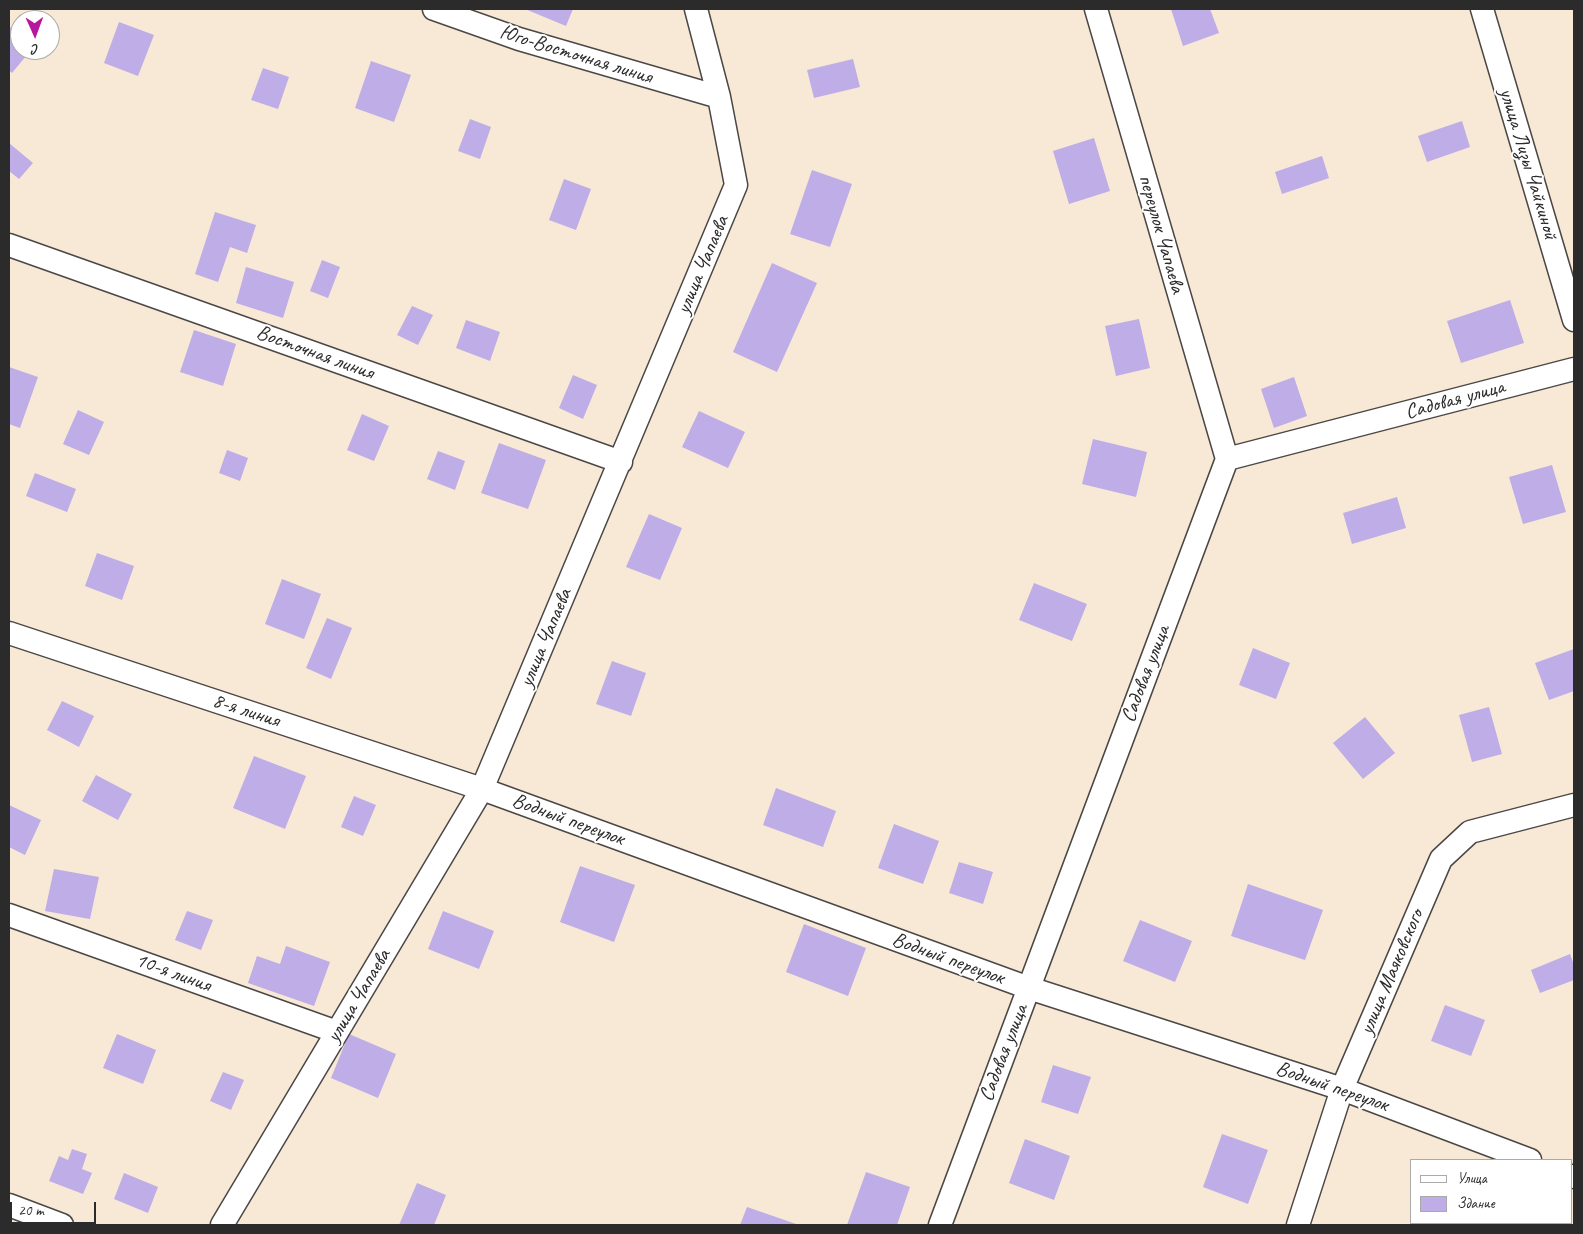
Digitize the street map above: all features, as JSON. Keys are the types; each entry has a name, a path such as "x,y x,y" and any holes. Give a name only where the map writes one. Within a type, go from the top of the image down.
{"street":[{"name":"Юго-Восточная линия","path":"434,9 519,39 719,97"},
{"name":"улица Чапаева","path":"222,1225 482,789 736,185 719,97 696,9"},
{"name":"переулок Чапаева","path":"1096,9 1227,459"},
{"name":"улица Лизы Чайкиной","path":"1482,9 1574,320"},
{"name":"Восточная линия","path":"9,245 621,462"},
{"name":"Садовая улица","path":"940,1225 1227,459 1574,369"},
{"name":"8-я линия","path":"9,633 482,789"},
{"name":"Водный переулок","path":"482,789 1029,988 1342,1089 1527,1159"},
{"name":"улица Маяковского","path":"1298,1225 1342,1089 1441,859 1470,832 1574,805"},
{"name":"10-я линия","path":"9,915 337,1032"},
{"path":"9,1205 62,1225"}],"building":[{"path":"525,9 573,9 566,26"},
{"path":"1171,9 1210,9 1219,33 1183,46"},
{"path":"119,22 154,35 138,76 104,63"},
{"path":"9,26 10,60 23,60 12,73 9,70"},
{"path":"853,59 860,87 814,98 807,70"},
{"path":"371,61 411,75 394,122 355,108"},
{"path":"263,68 289,77 278,109 251,100"},
{"path":"470,119 491,127 480,159 458,151"},
{"path":"1462,121 1470,147 1427,162 1418,136"},
{"path":"1094,138 1110,191 1069,204 1053,151"},
{"path":"9,143 33,163 19,179 9,171"},
{"path":"1322,156 1329,178 1282,194 1275,172"},
{"path":"812,170 852,184 830,247 790,234"},
{"path":"564,179 591,189 576,230 549,220"},
{"path":"215,212 256,225 247,253 230,247 218,282 195,274"},
{"path":"322,260 340,267 328,298 310,291"},
{"path":"772,263 817,283 777,372 733,352"},
{"path":"246,267 294,282 283,318 236,303"},
{"path":"1510,300 1524,343 1461,363 1447,321"},
{"path":"412,306 433,315 418,345 397,335"},
{"path":"1139,319 1150,368 1116,376 1105,326"},
{"path":"466,320 500,332 490,361 456,348"},
{"path":"194,330 236,344 223,386 180,372"},
{"path":"9,367 38,377 20,428 9,424"},
{"path":"573,375 597,385 583,419 559,408"},
{"path":"1294,377 1307,416 1274,428 1261,389"},
{"path":"78,410 104,422 89,455 63,444"},
{"path":"699,411 745,432 728,468 682,447"},
{"path":"362,414 389,426 374,461 347,450"},
{"path":"1093,439 1147,452 1136,497 1082,484"},
{"path":"499,443 546,460 528,509 481,493"},
{"path":"227,450 248,458 240,481 219,473"},
{"path":"438,451 465,461 455,490 427,479"},
{"path":"1552,465 1566,512 1523,524 1509,477"},
{"path":"35,473 76,489 67,512 26,496"},
{"path":"1397,497 1406,528 1352,544 1343,513"},
{"path":"649,514 682,528 660,580 626,567"},
{"path":"97,553 134,566 122,600 85,586"},
{"path":"282,579 321,594 304,639 265,624"},
{"path":"1034,583 1087,604 1072,641 1019,620"},
{"path":"327,618 352,628 331,679 306,668"},
{"path":"1253,648 1290,663 1276,699 1239,685"},
{"path":"1574,649 1574,691 1549,700 1535,663"},
{"path":"612,661 646,673 631,716 596,704"},
{"path":"62,701 94,716 79,747 47,730"},
{"path":"1489,707 1502,754 1472,762 1459,715"},
{"path":"1365,717 1395,753 1363,779 1333,743"},
{"path":"254,756 306,776 285,829 233,808"},
{"path":"96,775 132,794 118,820 82,801"},
{"path":"776,788 836,811 823,847 763,825"},
{"path":"354,796 376,805 363,836 341,827"},
{"path":"9,805 41,820 25,855 9,847"},
{"path":"894,824 939,841 923,884 878,868"},
{"path":"959,862 993,872 983,904 949,893"},
{"path":"580,866 635,885 614,942 560,922"},
{"path":"54,869 99,877 90,919 45,911"},
{"path":"1248,884 1323,910 1305,960 1231,936"},
{"path":"187,911 213,920 201,950 175,940"},
{"path":"443,911 494,931 479,969 428,949"},
{"path":"1140,920 1192,941 1175,982 1123,961"},
{"path":"804,924 866,948 848,996 786,972"},
{"path":"286,946 330,962 314,1006 248,983 257,956 280,964"},
{"path":"1570,954 1574,965 1574,980 1540,993 1531,970"},
{"path":"1445,1005 1485,1020 1471,1056 1431,1041"},
{"path":"117,1034 156,1050 143,1084 103,1068"},
{"path":"349,1034 396,1054 378,1098 331,1078"},
{"path":"1053,1065 1091,1077 1078,1114 1041,1102"},
{"path":"223,1072 244,1080 231,1110 210,1101"},
{"path":"1222,1134 1268,1150 1248,1204 1203,1187"},
{"path":"1025,1139 1070,1156 1054,1200 1009,1183"},
{"path":"72,1149 87,1154 82,1169 92,1173 83,1194 49,1181 59,1156 68,1160"},
{"path":"866,1172 910,1187 897,1225 847,1225"},
{"path":"124,1173 158,1187 148,1213 114,1199"},
{"path":"417,1183 446,1195 434,1225 399,1225"},
{"path":"747,1207 799,1225 740,1225"}]}
